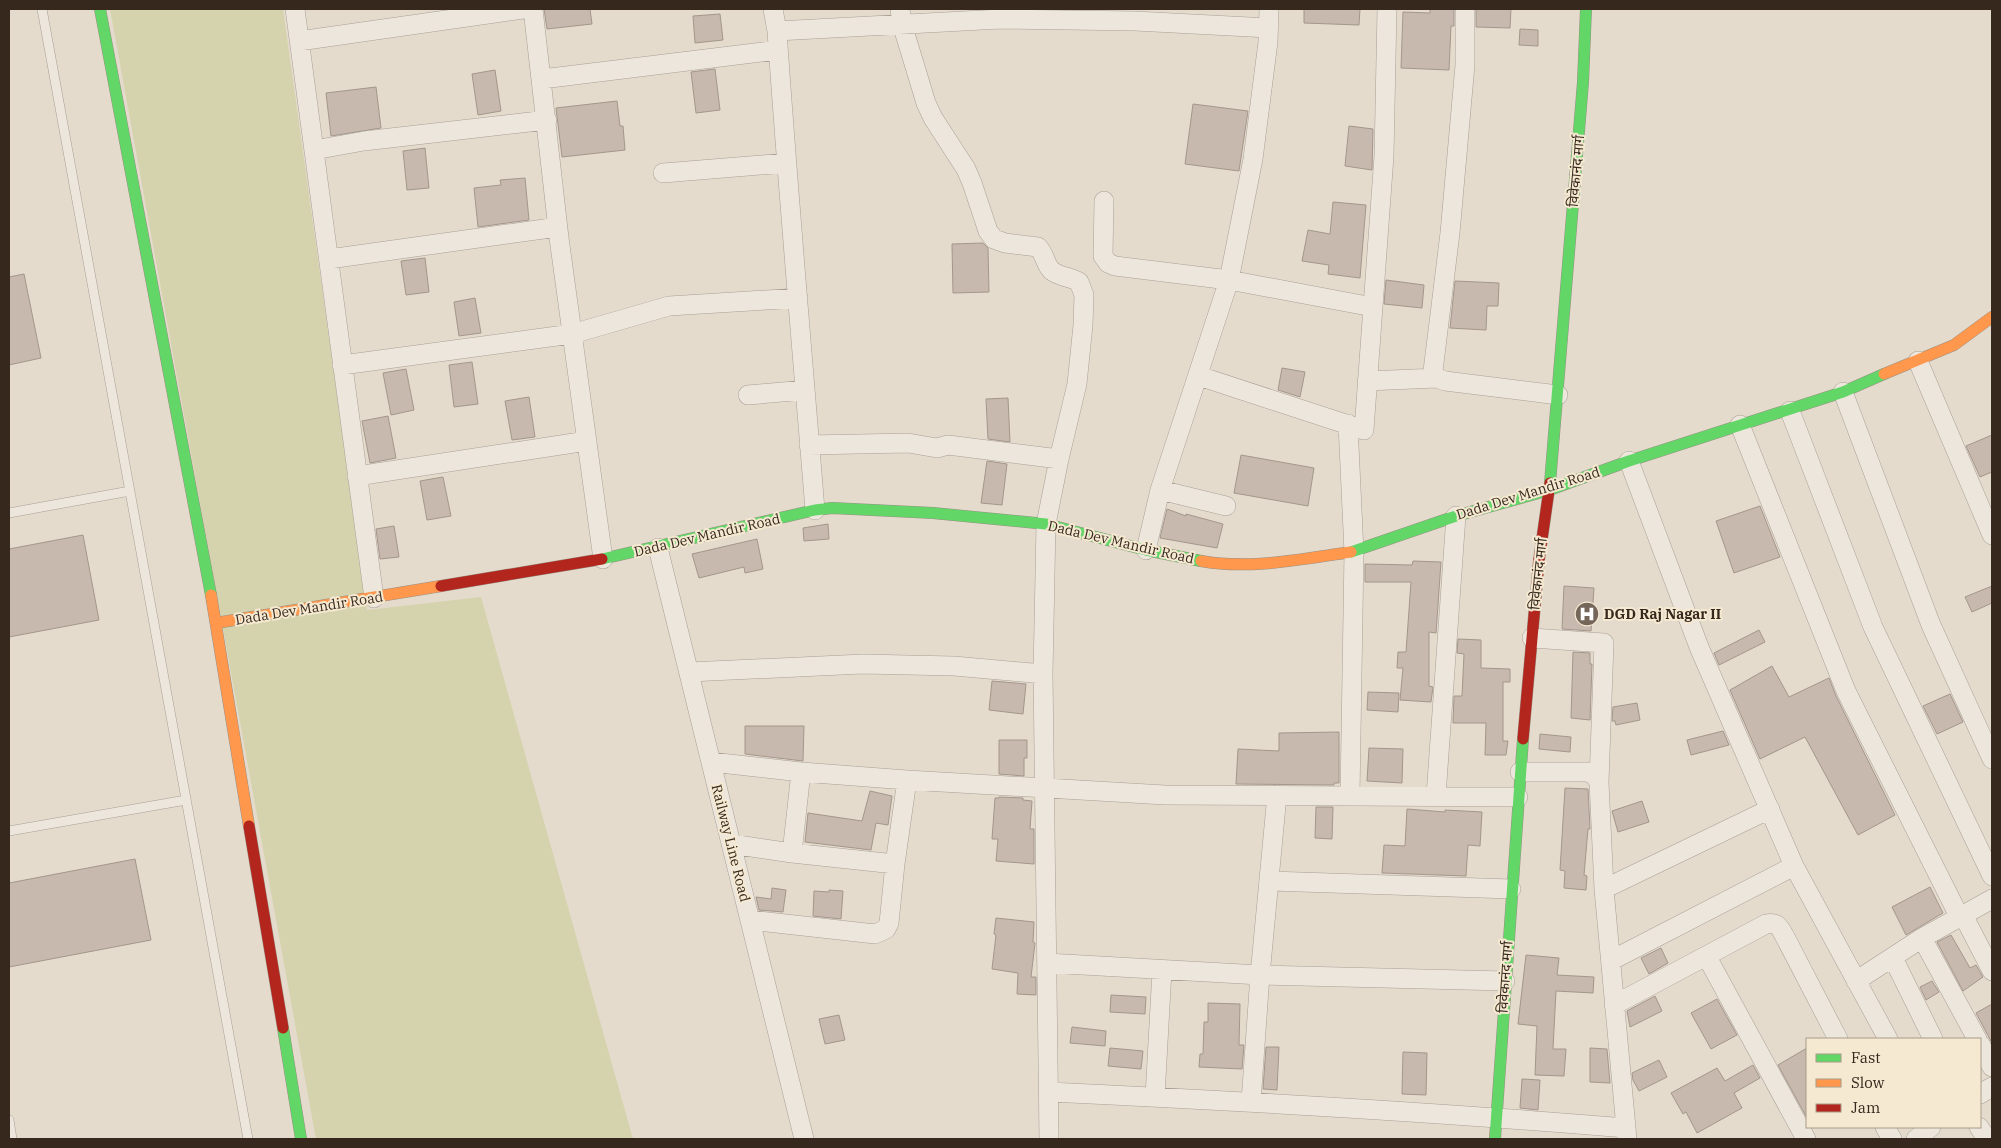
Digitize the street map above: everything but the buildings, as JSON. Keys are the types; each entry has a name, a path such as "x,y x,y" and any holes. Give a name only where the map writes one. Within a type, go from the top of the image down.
{"street":[{"path":"100,9 216,622 301,1139"},
{"path":"295,9 374,598"},
{"path":"299,41 523,9"},
{"path":"533,9 558,227 603,559"},
{"path":"773,9 778,40 786,163 815,510"},
{"path":"1146,550 1160,490 1230,280 1253,159 1269,28 1269,9"},
{"path":"1199,376 1364,430 1384,156 1387,9"},
{"path":"1437,378 1433,371 1433,358 1450,232 1465,65 1464,9"},
{"name":"विवेकानंद मार्ग","path":"1495,1139 1520,772 1539,560 1549,490 1558,395 1583,82 1586,9"},
{"path":"542,79 778,40 901,17 1001,14 1098,15 1269,28"},
{"path":"901,17 926,103 933,118 966,169 988,231 994,239 1005,243 1038,247 1042,251 1048,267 1053,272 1073,278 1082,288 1084,295 1077,384 1046,524 1043,674 1049,1139"},
{"path":"314,150 418,134 547,120"},
{"path":"663,173 786,163"},
{"path":"1104,201 1103,256 1108,263 1115,266 1230,280 1373,307"},
{"path":"328,259 558,227"},
{"path":"342,365 572,334 669,306 798,298"},
{"name":"Dada Dev Mandir Road","path":"216,622 374,598 603,559 658,548 815,510 832,508 933,513 1046,524 1146,550 1212,563 1264,564 1354,552 1456,516 1549,490 1629,461 1843,392 1954,345 1992,317"},
{"path":"1918,361 1992,535"},
{"path":"1367,381 1437,378 1445,381 1558,395"},
{"path":"748,395 805,390"},
{"path":"1843,392 1931,625 1992,759"},
{"path":"1790,410 1872,627 1992,876"},
{"path":"1348,424 1354,552 1350,796"},
{"path":"1740,426 1846,691 1961,915 1992,971"},
{"path":"357,476 587,441"},
{"path":"809,445 908,443 937,448 948,445 1059,460"},
{"path":"1629,461 1699,647 1794,866 1887,1038"},
{"path":"1160,490 1226,506"},
{"path":"1436,796 1456,516"},
{"name":"Railway Line Road","path":"658,548 804,1139"},
{"path":"1049,1092 1251,1102 1496,1118 1627,1134 1604,889 1599,782 1604,643 1532,638"},
{"path":"689,672 863,664 954,666 1043,674"},
{"path":"711,762 801,772 907,780 1165,795 1518,798"},
{"path":"792,853 801,772"},
{"path":"1520,772 1588,772 1594,775 1599,782"},
{"path":"750,920 875,934 882,932 889,924 894,864 907,780"},
{"path":"1251,1102 1260,975 1277,795"},
{"path":"1604,889 1770,810"},
{"path":"731,844 792,853 894,864"},
{"path":"1612,960 1794,866"},
{"path":"1270,881 1511,889"},
{"path":"1856,981 1922,938 1992,899"},
{"path":"1614,1005 1766,924 1773,923 1778,925 1837,1038"},
{"path":"1922,938 1976,1038"},
{"path":"1707,957 1806,1139"},
{"path":"1893,958 1933,1038"},
{"path":"1047,963 1260,975 1505,981"},
{"path":"1155,1097 1162,970"},
{"path":"1981,1046 1992,1067"},
{"path":"1981,1093 1992,1087"},
{"path":"1886,1128 1892,1139"},
{"path":"1916,1139 1930,1128"},
{"path":"1936,1128 1942,1139"},
{"path":"1980,1128 1987,1139"}],"lane":[{"path":"42,9 248,1139"},
{"path":"9,513 130,490"},
{"path":"9,831 186,800"},
{"path":"9,1120 12,1139"}],"shaded area":[{"path":"110,9 283,9 367,610 481,597 633,1139 316,1139"}],"traffic: fast":[{"path":"100,9 211,595"},
{"path":"1550,483 1583,82 1586,9"},
{"path":"1351,552 1456,516 1549,490 1629,461 1843,392 1884,374"},
{"path":"602,559 815,510 832,508 933,513 1046,524 1146,550 1201,561"},
{"path":"1495,1139 1523,739"},
{"path":"283,1028 301,1139"}],"traffic: slow":[{"path":"1884,374 1954,345 1992,317"},
{"path":"1201,561 1257,564 1351,552"},
{"path":"216,623 441,586"},
{"path":"211,595 249,826"}],"traffic: jam":[{"path":"1523,739 1539,560 1550,483"},
{"path":"441,586 602,559"},
{"path":"249,826 283,1028"}],"place":[{"name":"DGD Raj Nagar II","path":"1587,614"}]}
